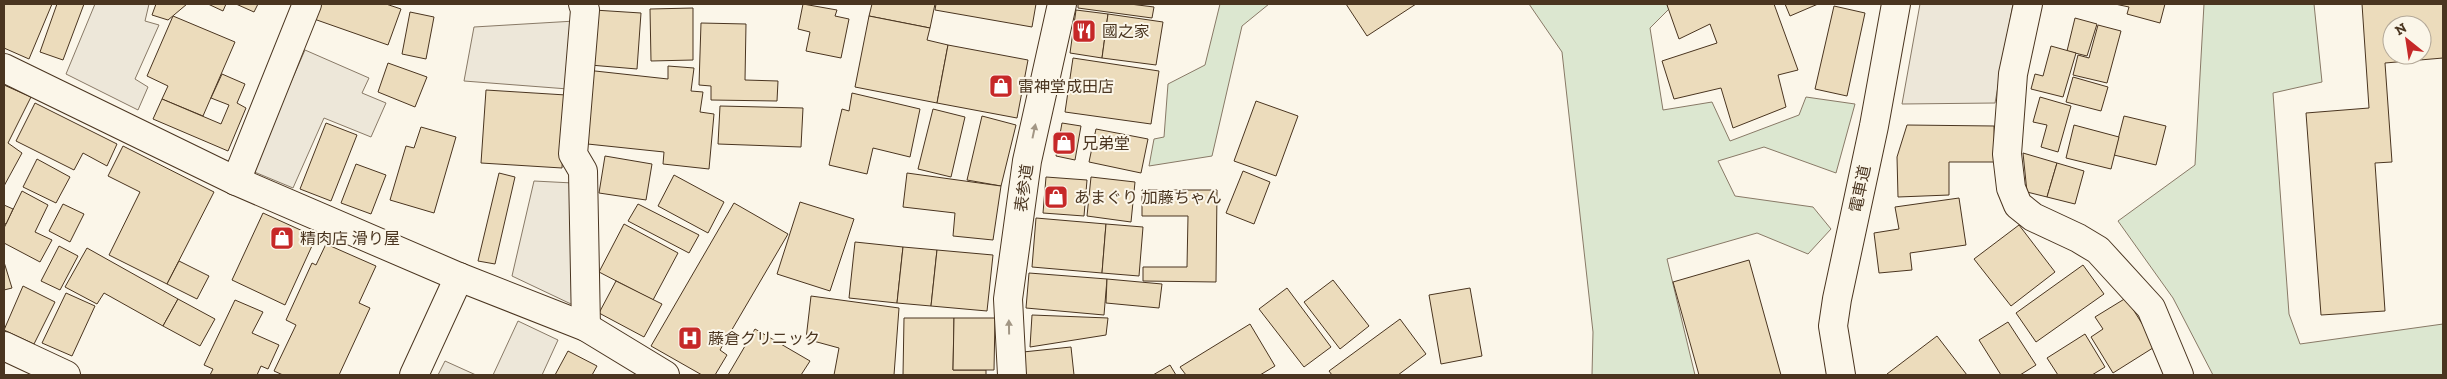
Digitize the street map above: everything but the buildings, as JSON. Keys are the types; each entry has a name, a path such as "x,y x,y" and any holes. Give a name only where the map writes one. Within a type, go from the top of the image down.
{"street":[{"path":"236,181 307,4"},
{"path":"583,4 573,154 583,171 586,328"},
{"name":"表参道","path":"1012,375 1008,299 1027,161 1062,4"},
{"name":"電車道","path":"1841,375 1833,326 1837,299 1874,126 1896,4"},
{"path":"2028,4 2013,74 2007,154 2011,188 2018,205 2033,217 2078,238 2098,250 2151,308 2179,375"},
{"path":"4,68 236,181 459,277 586,328 665,375"},
{"path":"414,375 459,277"},
{"path":"4,346 66,375"}],"green space":[{"path":"1220,4 1269,4 1242,26 1212,156 1149,166 1154,139 1164,137 1168,84 1205,65"},
{"path":"1529,4 1674,4 1650,28 1663,110 1712,102 1730,141 1799,115 1806,97 1855,104 1836,173 1764,147 1718,161 1735,196 1813,207 1831,229 1808,254 1757,233 1667,259 1695,375 1592,375 1593,332 1562,52"},
{"path":"2204,4 2314,4 2322,82 2273,93 2289,314 2300,344 2443,324 2443,375 2213,375 2173,298 2118,221 2195,165"}],"shaded area":[{"path":"95,4 149,4 145,21 159,25 135,79 148,87 138,110 66,74"},
{"path":"1920,4 2013,4 1995,103 1902,104"},
{"path":"575,21 568,89 464,81 474,27"},
{"path":"305,50 369,78 362,93 386,103 371,137 324,118 293,188 252,171"},
{"path":"534,181 573,183 578,297 571,304 512,276"},
{"path":"518,321 558,340 542,375 493,375"},
{"path":"445,361 476,375 438,375"}],"place":[{"name":"國之家","path":"1084,31"},
{"name":"雷神堂成田店","path":"1001,86"},
{"name":"兄弟堂","path":"1064,143"},
{"name":"あまぐり 加藤ちゃん","path":"1056,197"},
{"name":"精肉店 滑り屋","path":"282,238"},
{"name":"藤倉クリニック","path":"690,338"}]}
